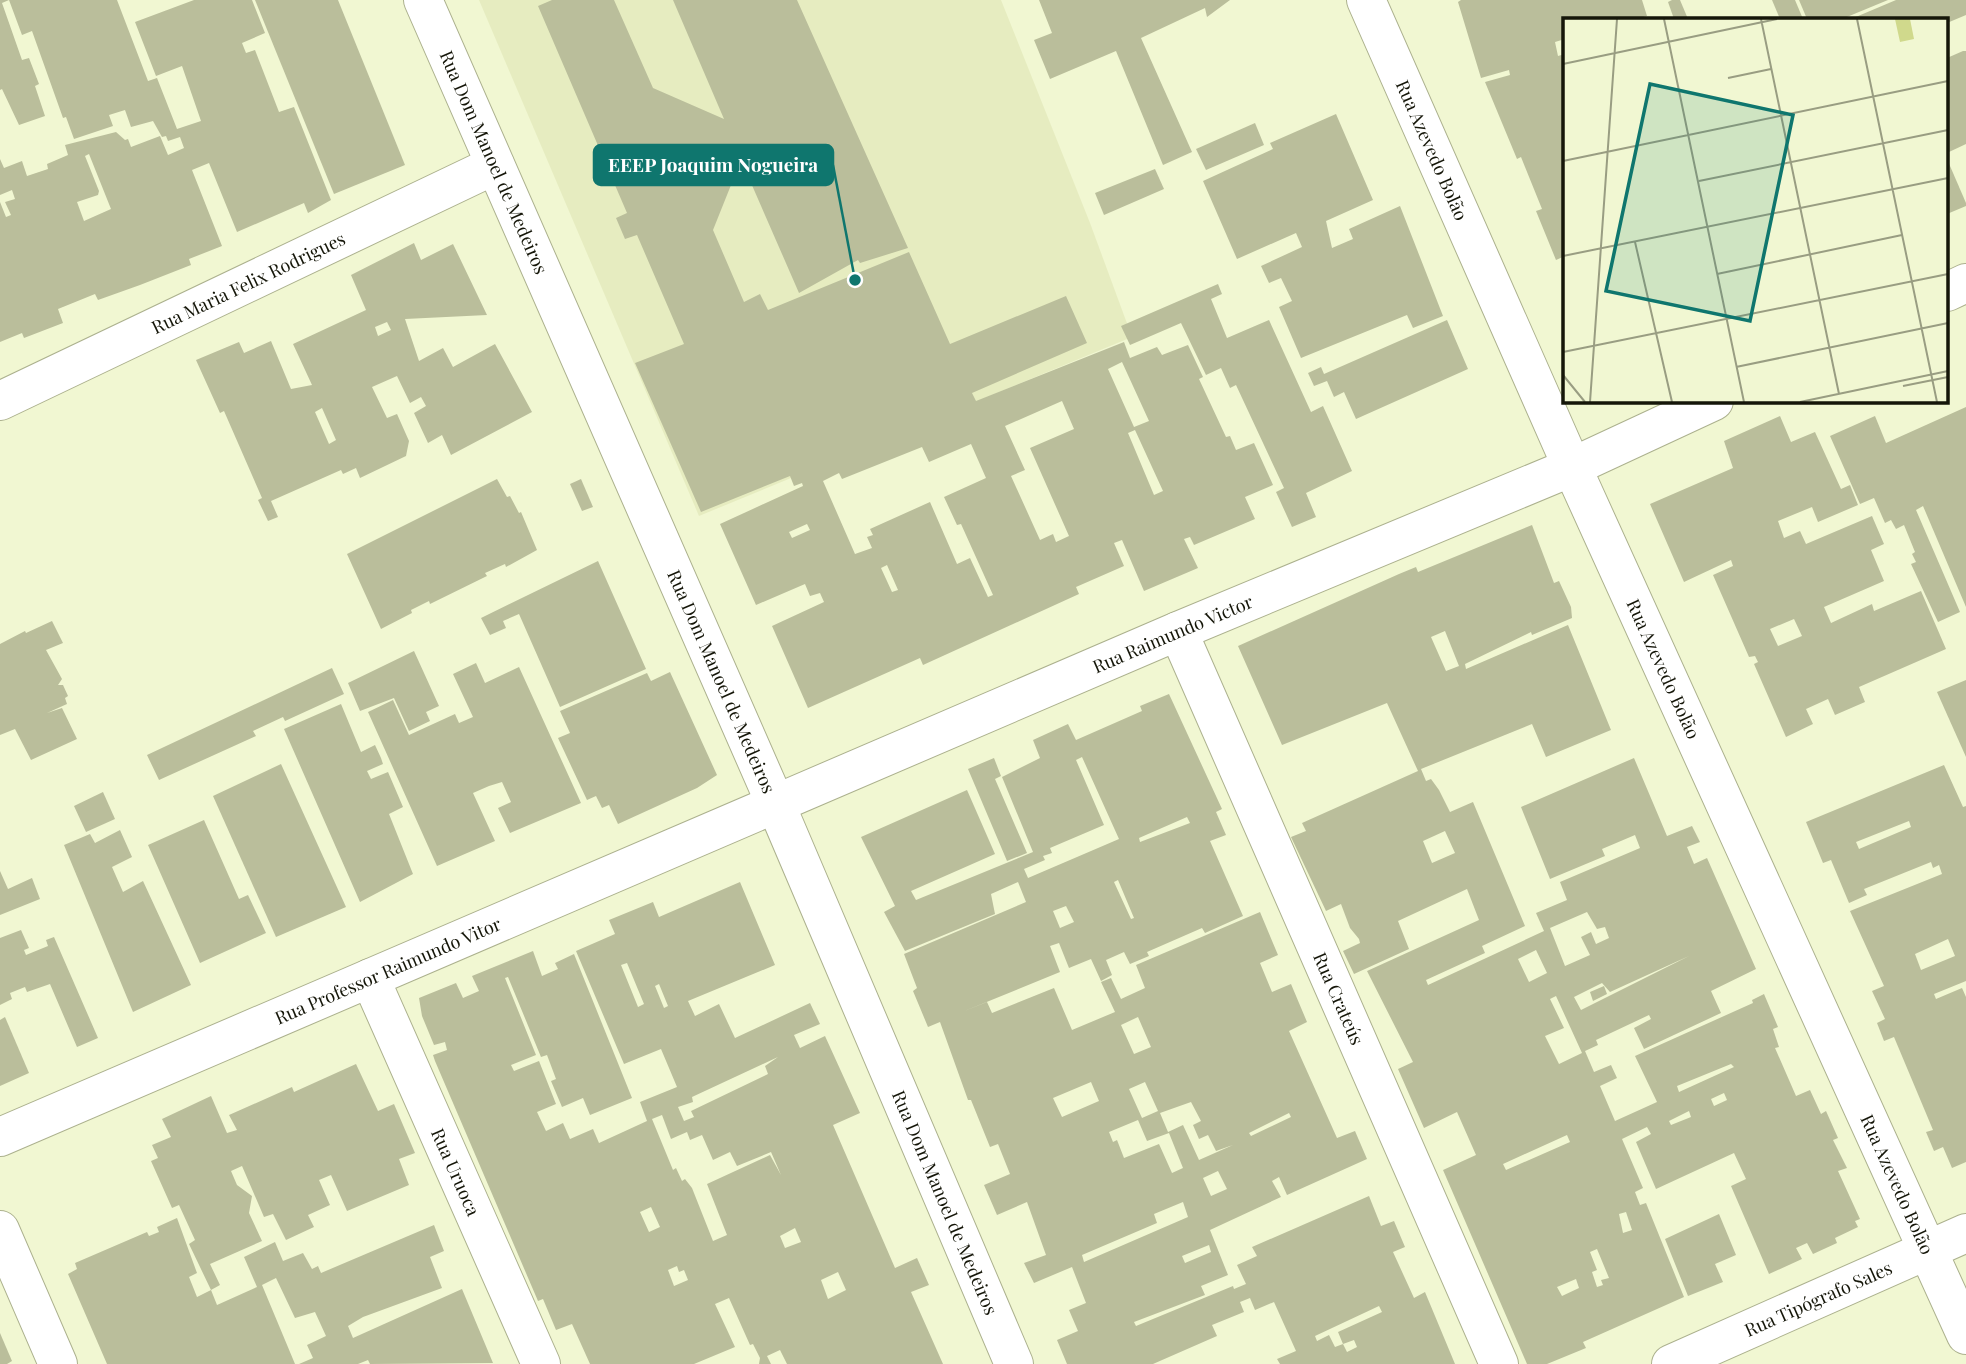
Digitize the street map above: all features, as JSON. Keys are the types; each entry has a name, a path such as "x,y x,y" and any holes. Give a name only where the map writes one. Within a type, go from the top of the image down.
{"street":[{"name":"Rua Dom Manoel de Medeiros","path":"423,0 776,805 1014,1364"},
{"name":"Rua Azevedo Bolão","path":"1366,0 1572,467 1966,1335"},
{"name":"Rua Maria Felix Rodrigues","path":"0,401 495,165"},
{"path":"1948,292 1966,283"},
{"path":"1572,467 1712,402"},
{"name":"Rua Raimundo Victor","path":"776,805 1178,631 1572,467"},
{"name":"Rua Crateús","path":"1178,631 1499,1364"},
{"name":"Rua Professor Raimundo Vitor","path":"0,1137 776,805"},
{"name":"Rua Uruoca","path":"370,978 541,1364"},
{"path":"0,1230 58,1364"},
{"name":"Rua Tipógrafo Sales","path":"1671,1364 1966,1233"}],"shaded area":[{"path":"479,0 1001,0 1090,223 1132,337 699,516"}],"building":[{"path":"0,0 9,0 2,3 22,60 29,58 39,84 35,86 45,116 19,125 2,89 0,90"},
{"path":"9,0 117,0 148,81 157,78 177,129 201,121 182,66 156,76 135,22 194,0 252,0 265,33 242,43 246,53 255,50 279,112 294,107 331,200 308,213 304,203 237,232 209,163 192,170 222,246 189,259 191,265 140,285 98,300 95,294 58,309 63,323 24,338 22,333 0,342 0,202 6,217 11,215 5,202 15,199 12,190 0,195 0,159 4,168 22,161 27,176 48,169 47,164 68,155 65,145 116,132 125,140 128,139 131,147 160,136 168,155 184,148 180,137 168,141 166,136 162,137 153,121 131,127 125,110 109,115 113,126 74,139 66,117 63,118 32,31 22,35","holes":["89,154 111,209 84,221 77,202 98,195 99,191 85,156"]},
{"path":"255,0 338,0 405,165 334,194"},
{"path":"552,0 614,0 653,88 724,119 673,0 797,0 908,248 860,263 858,260 799,293 741,160 713,230 744,302 760,294 768,310 909,252 950,344 1066,296 1087,343 972,393 976,401 1124,342 1130,358 1157,347 1162,355 1188,345 1203,377 1199,379 1226,437 1230,436 1236,450 1254,443 1273,485 1245,497 1255,519 1194,545 1190,537 1184,539 1198,568 1144,591 1122,540 1114,543 1124,566 1076,587 1079,594 923,665 920,658 808,708 772,626 824,602 820,593 810,596 805,584 756,605 720,524 803,486 802,483 794,486 790,476 701,512 635,363 684,344 637,235 625,239 616,218 627,213 538,6","holes":["1122,362 1149,421 1134,427 1108,369","1062,401 1074,429 1030,448 1069,536 1056,542 1053,534 1040,540 1011,476 1025,470 1005,426","1135,430 1163,491 1154,495 1128,433","971,444 986,478 944,497 957,525 961,524 993,595 988,597 970,558 957,564 930,502 870,529 873,535 867,537 872,548 855,554 823,481 839,473 842,479 922,447 929,462","807,524 810,530 792,538 789,532","887,565 898,590 892,592 881,568"]},
{"path":"1039,0 1230,0 1207,17 1205,8 1141,38 1192,152 1163,165 1116,51 1050,79 1034,40 1052,33"},
{"path":"1642,0 1647,16 1640,18 1563,18 1563,40 1555,42 1558,56 1563,55 1563,257 1556,260 1536,211 1542,209 1521,157 1517,159 1485,82 1510,75 1509,70 1481,78 1458,2"},
{"path":"1680,0 1688,18 1674,18 1668,2"},
{"path":"1772,0 1795,0 1803,18 1780,18"},
{"path":"1799,0 1888,0 1844,18 1807,18"},
{"path":"1896,0 1966,0 1966,15 1948,23 1948,18 1853,18"},
{"path":"1966,51 1966,144 1949,152 1948,105 1948,58"},
{"path":"1336,114 1373,200 1326,221 1332,248 1353,239 1349,229 1400,206 1443,316 1413,328 1407,315 1301,358 1279,307 1292,301 1281,278 1269,283 1261,266 1302,247 1296,233 1237,259 1203,181 1273,149 1270,143"},
{"path":"1255,123 1264,145 1206,170 1196,149"},
{"path":"1948,161 1966,203 1966,206 1948,214"},
{"path":"1155,169 1164,189 1104,215 1095,193"},
{"path":"414,243 421,260 453,244 487,315 405,319 419,361 443,348 453,367 495,344 532,412 451,455 442,435 428,443 414,413 426,406 421,397 410,403 397,376 372,387 387,418 397,414 409,441 406,456 360,478 356,468 343,474 341,470 271,501 278,517 268,521 258,500 262,498 224,411 220,413 196,360 239,342 244,353 271,341 291,389 312,385 293,344 366,310 351,275","holes":["387,322 391,330 378,336 375,327","322,408 336,440 329,444 315,412"]},
{"path":"1218,284 1222,294 1211,299 1227,338 1269,320 1311,412 1323,406 1352,471 1306,493 1316,517 1292,527 1276,492 1284,488 1236,385 1230,388 1221,368 1206,375 1181,323 1130,345 1121,326"},
{"path":"1447,320 1468,369 1356,419 1344,392 1334,397 1327,381 1314,386 1308,373 1321,367 1324,374"},
{"path":"1966,407 1966,607 1923,506 1916,510 1960,612 1938,622 1911,564 1916,562 1912,554 1915,552 1904,525 1896,529 1891,520 1885,523 1874,498 1860,504 1830,436 1875,416 1886,443"},
{"path":"1780,416 1791,442 1815,432 1841,489 1850,485 1858,505 1818,522 1812,507 1778,521 1784,538 1800,531 1806,544 1872,516 1884,544 1871,550 1884,581 1824,607 1831,623 1872,604 1874,611 1921,591 1946,649 1859,687 1865,702 1835,715 1828,699 1806,709 1813,724 1786,737 1754,664 1758,662 1755,656 1749,657 1713,575 1733,566 1731,560 1684,582 1650,504 1733,468 1724,441","holes":["1794,619 1802,636 1778,646 1770,629"]},
{"path":"497,479 507,497 510,496 519,513 521,512 537,550 506,567 505,564 485,573 487,576 430,604 429,601 411,610 412,613 381,629 347,554"},
{"path":"581,479 593,507 582,511 570,484"},
{"path":"1532,525 1554,583 1559,581 1571,607 1572,618 1532,635 1531,632 1465,664 1466,669 1568,625 1611,730 1546,757 1532,724 1421,769 1426,781 1431,779 1439,790 1450,812 1473,802 1525,926 1482,946 1485,953 1426,980 1428,985 1544,931 1536,913 1567,900 1560,882 1640,848 1635,835 1602,849 1605,856 1550,879 1521,807 1634,758 1667,836 1692,826 1700,842 1687,847 1694,864 1707,858 1756,969 1711,991 1721,1013 1644,1049 1634,1028 1651,1019 1649,1015 1596,1040 1598,1045 1585,1051 1594,1072 1611,1065 1617,1078 1600,1086 1615,1121 1657,1102 1635,1056 1753,1003 1752,1000 1764,994 1778,1027 1773,1029 1779,1047 1775,1048 1796,1096 1810,1090 1821,1114 1826,1111 1838,1138 1833,1140 1847,1168 1838,1171 1860,1219 1855,1221 1858,1227 1835,1238 1837,1243 1813,1254 1807,1243 1796,1248 1802,1259 1769,1274 1731,1186 1746,1179 1734,1153 1656,1189 1636,1142 1651,1134 1647,1127 1622,1139 1643,1188 1635,1192 1640,1205 1646,1203 1684,1297 1583,1342 1586,1348 1547,1364 1527,1364 1443,1170 1476,1155 1457,1112 1424,1128 1398,1069 1413,1062 1367,971 1479,920 1467,889 1398,921 1409,949 1354,974 1343,951 1360,943 1359,939 1350,928 1341,904 1326,911 1291,837 1306,831 1302,823 1418,771 1387,703 1282,745 1238,646 1416,567 1418,572","holes":["1445,631 1459,666 1446,671 1431,637","1445,831 1455,853 1432,863 1423,841","1587,912 1597,929 1605,927 1609,938 1596,944 1591,932 1581,937 1590,955 1565,966 1550,928","1536,950 1547,973 1529,982 1518,959","1689,956 1581,1010 1574,997 1602,983 1610,992","1556,996 1582,1053 1559,1064 1545,1036 1564,1028 1550,999","1731,1064 1734,1067 1679,1092 1677,1086","1724,1093 1727,1100 1714,1106 1711,1099","1689,1111 1691,1117 1671,1125 1669,1121","1567,1135 1570,1142 1506,1170 1503,1164","1626,1212 1632,1230 1623,1233 1619,1214","1597,1249 1609,1278 1601,1280 1603,1285 1597,1287 1592,1272 1597,1270 1590,1252","1576,1279 1579,1288 1562,1296 1557,1287"]},
{"path":"598,561 646,669 560,707 519,614 503,621 506,628 490,635 481,618"},
{"path":"52,621 63,643 46,650 62,679 58,685 63,685 68,696 65,698 67,704 47,713 62,708 77,739 31,760 15,729 0,735 0,644"},
{"path":"414,651 439,706 426,712 430,721 409,731 394,698 360,711 348,683"},
{"path":"476,663 485,683 519,667 581,803 510,833 498,808 511,802 502,782 473,793 495,841 437,866 368,712 393,700 409,735 455,714 459,723 473,717 453,674"},
{"path":"332,668 344,694 285,721 283,717 253,731 256,736 159,780 147,755"},
{"path":"670,672 717,775 697,788 618,824 609,805 602,808 596,796 587,800 558,738 570,733 560,711 647,673 651,681"},
{"path":"1966,680 1966,757 1937,692"},
{"path":"1169,694 1222,809 1216,812 1226,835 1210,841 1243,916 1205,933 1202,928 1147,952 1149,956 1130,964 1124,952 1106,960 1112,975 1101,981 1091,959 1069,968 1059,943 1050,946 1060,972 962,1012 987,1002 992,1013 1054,988 1072,1030 1115,1012 1101,982 1111,978 1121,999 1145,988 1136,965 1260,912 1278,955 1260,963 1272,992 1291,984 1307,1022 1289,1031 1337,1138 1355,1131 1367,1159 1287,1195 1279,1177 1272,1181 1281,1197 1210,1230 1228,1275 1201,1286 1205,1295 1134,1322 1136,1326 1233,1286 1234,1289 1246,1284 1237,1265 1257,1256 1252,1247 1369,1196 1381,1226 1394,1221 1405,1247 1393,1252 1414,1298 1425,1292 1455,1364 1280,1364 1277,1359 1296,1351 1274,1302 1255,1310 1250,1298 1240,1302 1244,1312 1212,1325 1217,1336 1153,1364 1067,1364 1057,1340 1078,1331 1069,1310 1086,1303 1072,1267 1034,1283 1024,1263 1046,1255 1027,1202 997,1215 984,1185 1010,1174 998,1144 990,1147 971,1100 968,1100 940,1022 928,1027 913,991 917,988 904,954 1026,902 1018,882 991,894 995,914 905,951 884,912 895,906 861,837 967,790 995,854 911,891 916,900 1033,852 1002,777 1040,758 1033,740 1068,724 1076,740 1142,711 1140,706","holes":["1082,757 1119,839 1028,878 1024,869 1045,860 1043,856 1052,853 1050,848 1104,825 1076,760","1187,817 1190,823 1140,842 1139,838","1118,880 1134,918 1131,919 1114,882","1066,906 1074,922 1060,928 1053,911","1138,1017 1151,1047 1134,1054 1121,1025","1091,1082 1099,1101 1062,1117 1053,1098","1145,1082 1158,1111 1142,1118 1129,1089","1191,1102 1201,1121 1193,1125 1199,1139 1208,1135 1216,1151 1233,1145 1199,1160 1183,1125 1168,1132 1160,1113","1289,1113 1291,1117 1251,1136 1249,1133","1138,1120 1147,1141 1169,1133 1183,1168 1172,1173 1159,1144 1124,1158 1117,1140 1113,1142 1109,1132","1218,1171 1227,1189 1211,1196 1203,1178","1183,1202 1188,1217 1084,1262 1082,1255 1157,1223 1154,1214","1209,1245 1211,1252 1185,1263 1182,1256","1379,1306 1382,1312 1338,1332 1343,1344 1335,1347 1329,1335 1317,1341 1315,1336","1354,1340 1357,1347 1347,1352 1343,1344"]},
{"path":"341,704 361,752 375,745 381,758 383,764 367,771 371,779 388,772 403,807 389,814 413,874 360,902 284,729"},
{"path":"994,758 1001,776 995,779 1027,853 1007,861 968,769"},
{"path":"281,764 346,907 276,937 213,796"},
{"path":"1944,765 1963,807 1966,806 1966,981 1934,994 1936,999 1962,988 1966,997 1966,1162 1952,1168 1943,1147 1934,1151 1926,1132 1933,1130 1894,1037 1884,1041 1877,1023 1885,1019 1872,991 1884,986 1850,911 1942,874 1939,865 1933,868 1931,862 1864,889 1867,895 1849,903 1831,860 1823,863 1806,822","holes":["1909,821 1911,827 1859,849 1856,842","1948,939 1955,956 1921,970 1915,954"]},
{"path":"103,792 115,819 86,832 74,806"},
{"path":"204,820 239,899 248,895 266,933 200,963 148,845"},
{"path":"120,830 132,857 112,867 123,892 143,881 191,985 133,1012 64,845 90,834 95,843"},
{"path":"0,871 8,889 32,878 40,899 0,915"},
{"path":"740,882 775,965 688,1001 695,1016 719,1004 735,1038 810,1003 820,1024 794,1035 800,1048 825,1036 860,1113 833,1125 895,1268 917,1258 929,1285 911,1292 943,1364 787,1364 780,1350 767,1356 771,1364 759,1364 760,1358 753,1344 750,1345 729,1298 715,1304 735,1347 694,1364 590,1364 572,1324 556,1330 543,1299 538,1301 435,1061 433,1055 447,1050 445,1042 434,1045 422,1016 419,998 456,983 463,998 479,991 472,976 533,951 542,976 558,969 555,963 574,954 632,1098 590,1115 583,1098 562,1107 551,1081 556,1079 547,1055 541,1057 508,977 505,978 536,1055 511,1065 514,1071 539,1061 556,1104 537,1112 546,1131 563,1123 570,1139 593,1129 599,1143 647,1121 640,1102 677,1087 661,1049 624,1064 576,951 615,934 609,920 653,902 659,917","holes":["627,963 644,1004 638,1007 621,965","659,984 668,1006 664,1008 655,986","778,1057 765,1066 768,1074 691,1111 694,1117 684,1121 678,1107 693,1102 692,1097","662,1115 671,1139 687,1132 690,1140 702,1135 713,1160 730,1152 737,1166 771,1152 781,1175 770,1155 707,1184 727,1235 713,1241 692,1188 685,1179 682,1181 676,1168 673,1170 652,1119","651,1207 660,1227 649,1232 640,1212","795,1228 801,1242 785,1248 780,1236","677,1266 679,1272 684,1270 688,1280 674,1286 668,1270","838,1272 846,1290 828,1299 821,1280"]},
{"path":"21,930 29,948 24,950 26,955 48,946 46,940 54,937 98,1038 77,1047 50,984 27,992 25,987 10,993 12,999 0,1005 0,938"},
{"path":"1604,986 1607,994 1593,1001 1590,992"},
{"path":"5,1017 29,1073 0,1086 0,1020"},
{"path":"356,1064 378,1111 394,1104 415,1153 399,1159 409,1185 347,1211 331,1175 319,1180 330,1205 308,1215 314,1227 286,1240 273,1214 264,1217 242,1166 231,1171 237,1185 252,1196 249,1213 262,1241 210,1264 220,1285 211,1290 189,1244 195,1240 179,1205 172,1208 151,1161 158,1158 152,1145 171,1137 162,1119 211,1096 227,1133 237,1130 229,1115 292,1087 294,1092"},
{"path":"1719,1214 1736,1255 1715,1264 1723,1282 1688,1296 1665,1239"},
{"path":"177,1218 197,1273 189,1277 197,1297 211,1290 217,1305 257,1287 244,1257 275,1242 283,1261 303,1253 312,1269 318,1266 321,1273 434,1225 444,1251 430,1257 442,1288 363,1317 348,1326 353,1338 462,1289 493,1363 370,1364 368,1360 358,1364 299,1364 313,1358 307,1345 326,1336 315,1312 295,1318 276,1278 262,1285 295,1364 107,1364 68,1274 77,1269 75,1263 147,1232 149,1236 159,1232 157,1227"},
{"path":"0,1333 12,1361 7,1364 0,1364"}],"place":[{"name":"EEEP Joaquim Nogueira","path":"855,280"}]}
